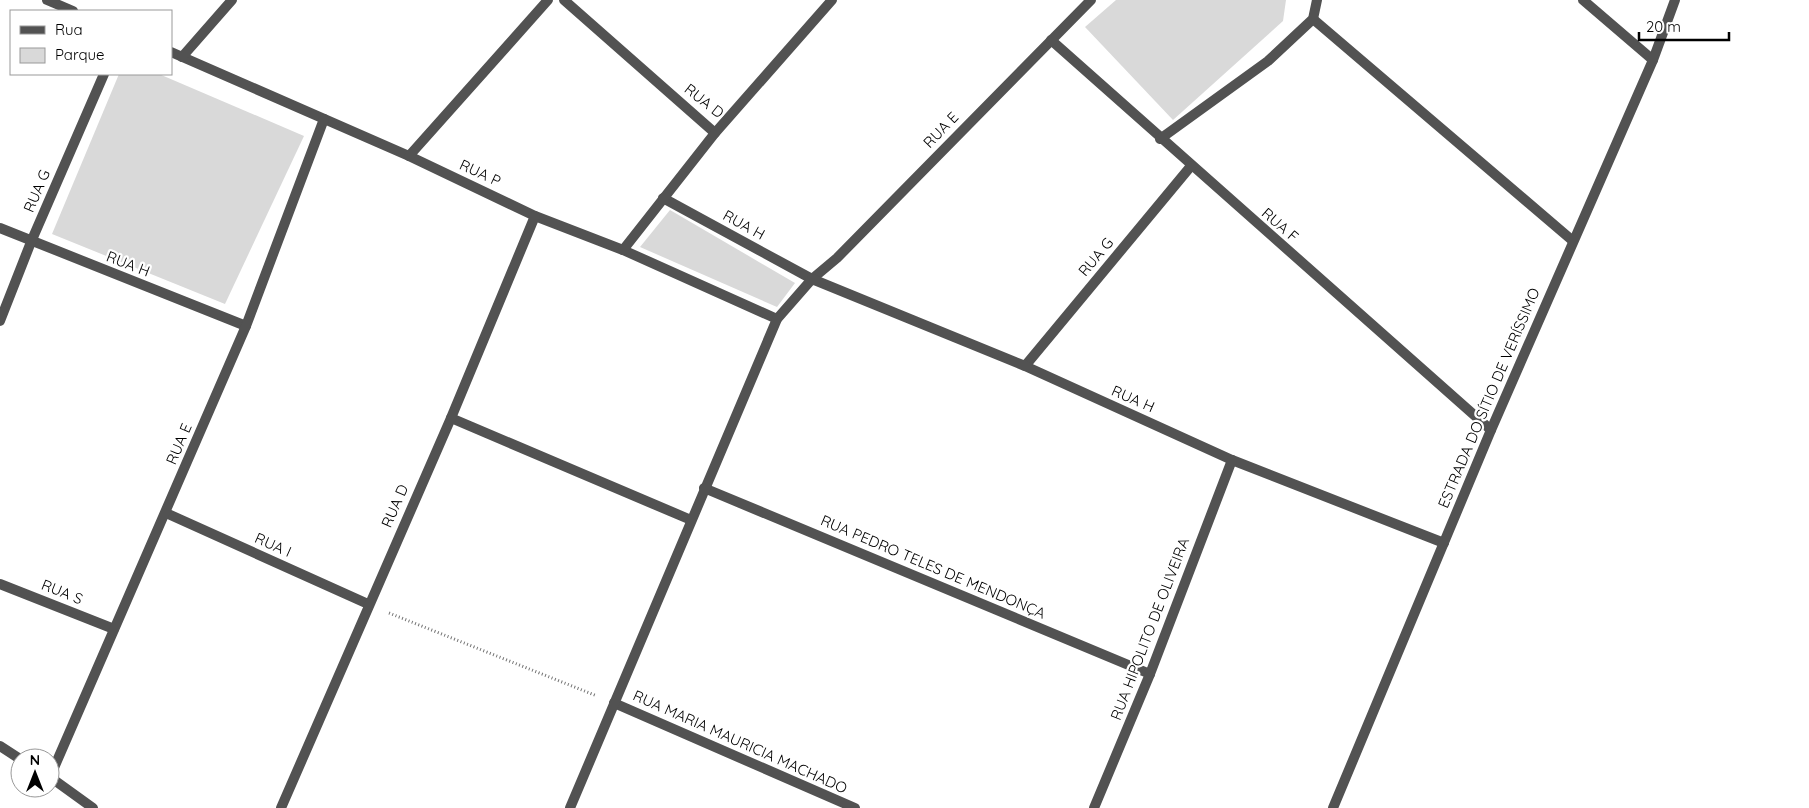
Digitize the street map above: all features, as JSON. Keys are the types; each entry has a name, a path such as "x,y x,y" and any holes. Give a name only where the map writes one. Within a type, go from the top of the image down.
{"street":[{"path":"47,0 71,10"},
{"path":"182,57 232,0"},
{"path":"409,156 548,0"},
{"name":"RUA D","path":"564,0 715,132 832,0"},
{"name":"RUA E","path":"812,279 837,258 1091,0"},
{"path":"1160,138 1268,62 1313,19 1317,0"},
{"path":"1583,0 1652,60"},
{"name":"ESTRADA DO SÍTIO DE VERÍSSIMO","path":"1333,808 1491,430 1652,60 1675,0"},
{"path":"1313,19 1573,241"},
{"name":"RUA F","path":"1051,40 1491,430"},
{"name":"RUA P","path":"172,52 409,156 535,216 623,250 777,320"},
{"name":"RUA G","path":"0,321 31,242 104,75"},
{"name":"RUA E","path":"60,754 246,326 324,119"},
{"path":"623,250 715,132"},
{"name":"RUA G","path":"1025,366 1191,166"},
{"name":"RUA H","path":"663,198 812,279 1025,366 1232,460 1444,543"},
{"name":"RUA D","path":"281,808 368,604 451,418 535,216"},
{"name":"RUA H","path":"0,228 31,242 246,326"},
{"path":"570,808 704,488 777,320 812,279"},
{"path":"451,418 691,520"},
{"name":"RUA HIPOLITO DE OLIVEIRA","path":"1094,808 1150,674 1232,460"},
{"name":"RUA PEDRO TELES DE MENDONÇA","path":"704,488 1150,674"},
{"name":"RUA I","path":"166,513 368,604"},
{"name":"RUA S","path":"0,584 114,629"},
{"name":"RUA MARIA MAURICIA MACHADO","path":"614,703 855,808"},
{"path":"60,784 93,808"}],"path":[{"path":"368,604 614,703"}],"green space":[{"path":"1116,0 1286,0 1283,21 1173,120 1085,27"},
{"path":"119,75 161,75 304,136 225,304 52,234"},
{"path":"670,210 795,283 777,307 640,247"}]}
